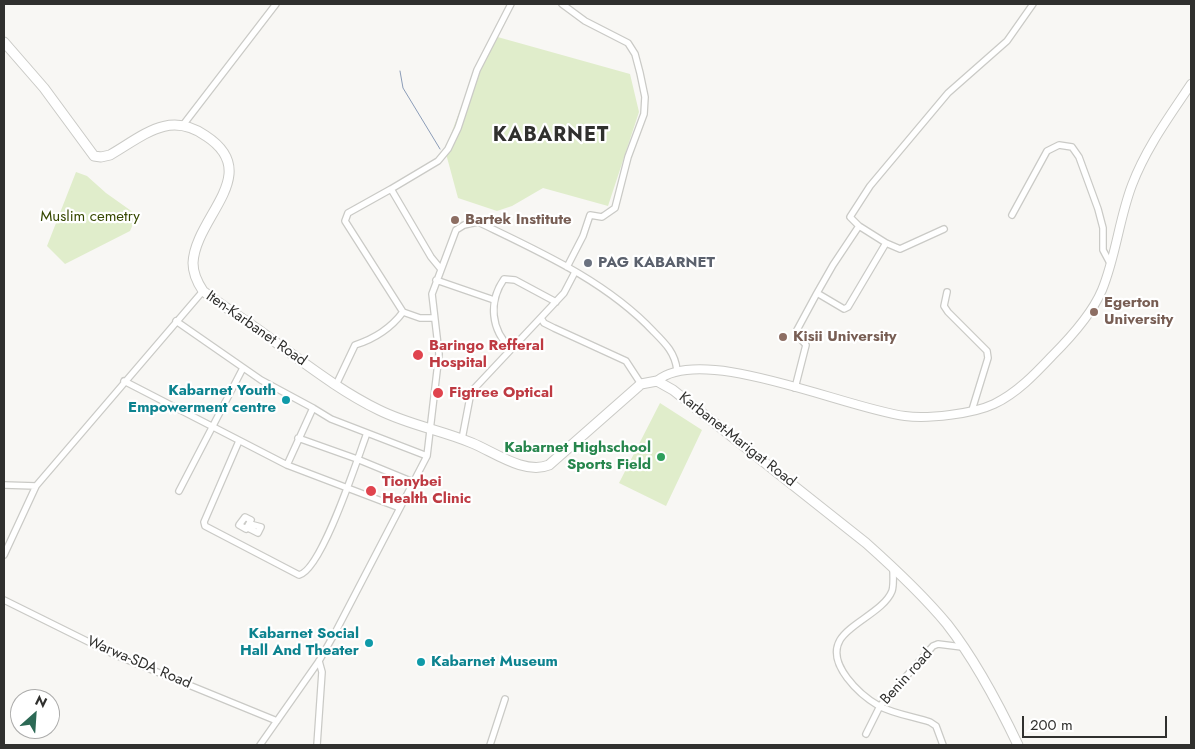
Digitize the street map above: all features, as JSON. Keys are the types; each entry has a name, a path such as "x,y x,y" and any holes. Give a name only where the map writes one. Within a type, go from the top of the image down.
{"main road":[{"path":"4,42 44,88 94,156 110,155 161,126 183,125"},
{"path":"430,430 462,439 532,469 542,468 549,465 641,384 657,381 664,374 678,370 712,369 743,373 866,409 907,416 925,417 993,405 1016,391 1053,355 1093,306 1101,292 1111,264 1123,213 1145,154 1191,84"},
{"name":"Iten-Karbanet Road","path":"183,125 198,130 212,140 229,160 230,171 227,184 194,253 193,271 203,291 336,385 380,410 430,430"},
{"name":"Karbanet-Marigat Road","path":"657,381 673,390 750,449 894,568 947,625 997,701 1018,745"}],"street":[{"path":"183,125 276,4"},
{"path":"433,318 420,318 403,312 345,221 348,213 438,161 448,149 458,128 478,70 511,4"},
{"path":"562,4 585,21 622,39 632,47 640,73 645,108 628,157 615,208 602,217 590,215 583,236 567,267"},
{"path":"944,229 900,249 886,243 859,226 850,216 870,186 948,93 1007,41 1033,4"},
{"path":"1012,215 1047,151 1059,145 1072,147 1079,157 1098,209 1103,228 1103,250 1111,264"},
{"path":"392,189 431,257 440,268"},
{"path":"260,745 319,661 427,456 439,354 431,302 440,268 456,230 464,225 478,222 567,267 617,296 669,348 676,358 678,370"},
{"path":"795,388 806,345 799,337 797,330 833,265 859,226"},
{"path":"818,293 846,309 886,243"},
{"path":"462,439 471,392 564,293 575,272"},
{"path":"512,349 503,341 495,325 494,300 502,282 508,278 515,280 556,302"},
{"path":"436,280 494,300"},
{"path":"4,555 36,486 203,291"},
{"path":"947,292 944,306 948,312 987,351 988,358 972,410"},
{"path":"336,385 355,345 377,336 397,320 403,312"},
{"path":"541,318 544,323 626,361 641,384"},
{"path":"176,321 243,368 331,419 427,456"},
{"path":"179,491 243,368"},
{"path":"124,381 287,465 400,508"},
{"path":"287,465 313,408"},
{"path":"239,441 217,489 204,522 205,526 300,575 309,570 341,506 367,433"},
{"path":"298,438 413,482"},
{"path":"4,485 36,486"},
{"path":"894,568 892,591 873,613 840,639 836,651 841,668 858,689 880,706 930,722 936,726 943,745"},
{"name":"Warwa-SDA Road","path":"4,600 113,654 277,721"},
{"name":"Benin road","path":"866,734 880,706 933,646 938,644 962,647"},
{"path":"317,745 322,672 319,661"},
{"path":"490,745 505,699"}],"shaded area":[{"name":"Baringo Refferal Hospital","path":"416,349 420,349 424,355 420,361 416,361 412,357 412,353"}],"green space":[{"path":"494,36 630,74 639,112 608,206 543,188 512,206 497,211 458,198 445,150 460,110"},
{"name":"Muslim cemetry","path":"76,172 87,176 106,193 137,215 130,231 65,264 47,246"},
{"name":"Kabarnet Highschool Sports Field","path":"660,403 702,430 666,506 619,483"}],"waterway":[{"path":"400,71 403,88 440,149"}],"place":[{"name":"Bartek Institute","path":"455,220"},
{"name":"PAG KABARNET","path":"588,263"},
{"name":"Egerton University","path":"1094,312"},
{"name":"Kisii University","path":"783,337"},
{"name":"Baringo Refferal Hospital","path":"418,355"},
{"name":"Figtree Optical","path":"438,393"},
{"name":"Kabarnet Youth Empowerment centre","path":"286,400"},
{"name":"Kabarnet Highschool Sports Field","path":"661,457"},
{"name":"Tionybei Health Clinic","path":"371,491"},
{"name":"Kabarnet Social Hall And Theater","path":"369,643"},
{"name":"Kabarnet Museum","path":"421,662"}],"district":[{"name":"KABARNET","path":"551,136"}]}
